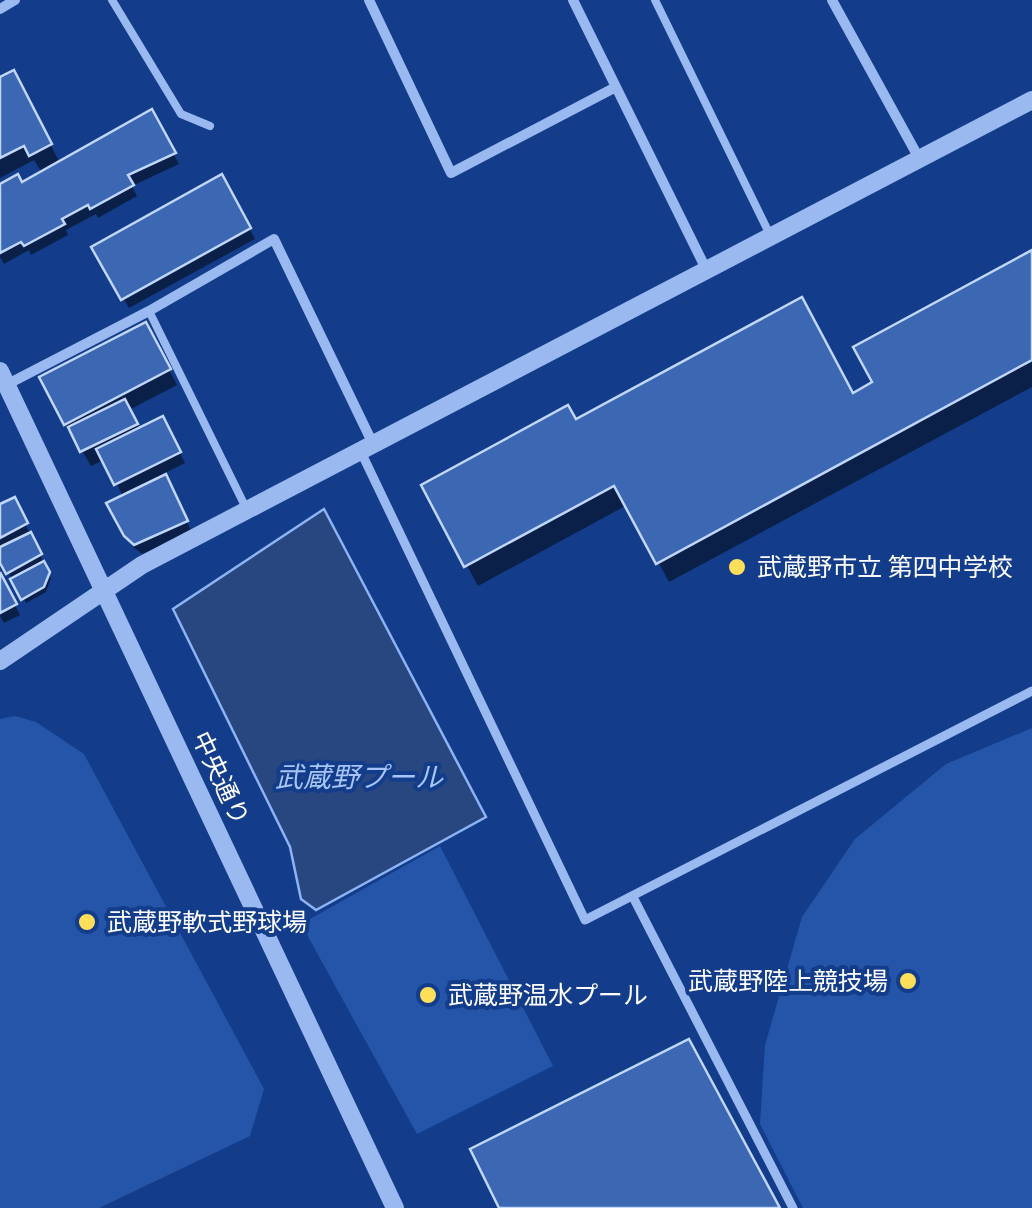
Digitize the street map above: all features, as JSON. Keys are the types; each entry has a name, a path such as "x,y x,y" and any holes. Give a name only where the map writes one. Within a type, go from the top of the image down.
{"street":[{"path":"0,9 14,0"},
{"path":"370,0 451,173 614,88"},
{"path":"572,0 707,272"},
{"path":"832,0 920,160"},
{"path":"0,661 142,565 1032,100"},
{"path":"3,378 148,311 274,239 585,920 1032,690"},
{"name":"中央通り","path":"3,378 394,1208"},
{"path":"633,897 793,1208"}],"lane":[{"path":"112,0 180,114 210,126"},
{"path":"656,0 771,237"},
{"path":"148,311 247,509"}],"shaded area":[{"name":"武蔵野軟式野球場","path":"15,716 36,722 84,754 264,1089 250,1136 99,1208 0,1208 0,719"},
{"name":"武蔵野陸上競技場","path":"1032,728 1032,1208 803,1208 760,1124 765,1045 802,917 855,839 946,764"},
{"name":"武蔵野温水プール","path":"440,846 553,1066 417,1134 301,924"}],"water":[{"name":"武蔵野プール","path":"324,509 486,817 316,910 301,899 290,847 173,609"}],"building":[{"path":"14,70 52,144 29,156 24,146 0,158 0,77"},
{"path":"152,109 176,153 128,175 134,185 62,219 65,224 24,246 21,242 0,253 0,184 18,174 22,182"},
{"path":"222,174 251,228 121,300 91,247"},
{"path":"1032,250 1032,360 656,564 614,486 464,567 421,485 568,405 576,419 802,297 853,393 872,382 853,347"},
{"path":"146,322 171,369 64,425 39,377"},
{"path":"125,399 138,424 80,452 68,427"},
{"path":"163,416 181,452 114,485 96,449"},
{"path":"166,474 188,521 134,545 124,536 106,503"},
{"path":"15,497 28,523 0,538 0,504"},
{"path":"31,532 42,554 6,574 0,563 0,547"},
{"path":"44,561 50,572 44,587 21,600 10,579"},
{"path":"0,572 17,604 0,613"},
{"path":"689,1039 780,1208 499,1208 470,1149"}],"place":[{"name":"武蔵野市立 第四中学校","path":"737,567"},
{"name":"武蔵野軟式野球場","path":"87,922"},
{"name":"武蔵野陸上競技場","path":"908,981"},
{"name":"武蔵野温水プール","path":"428,995"}]}
